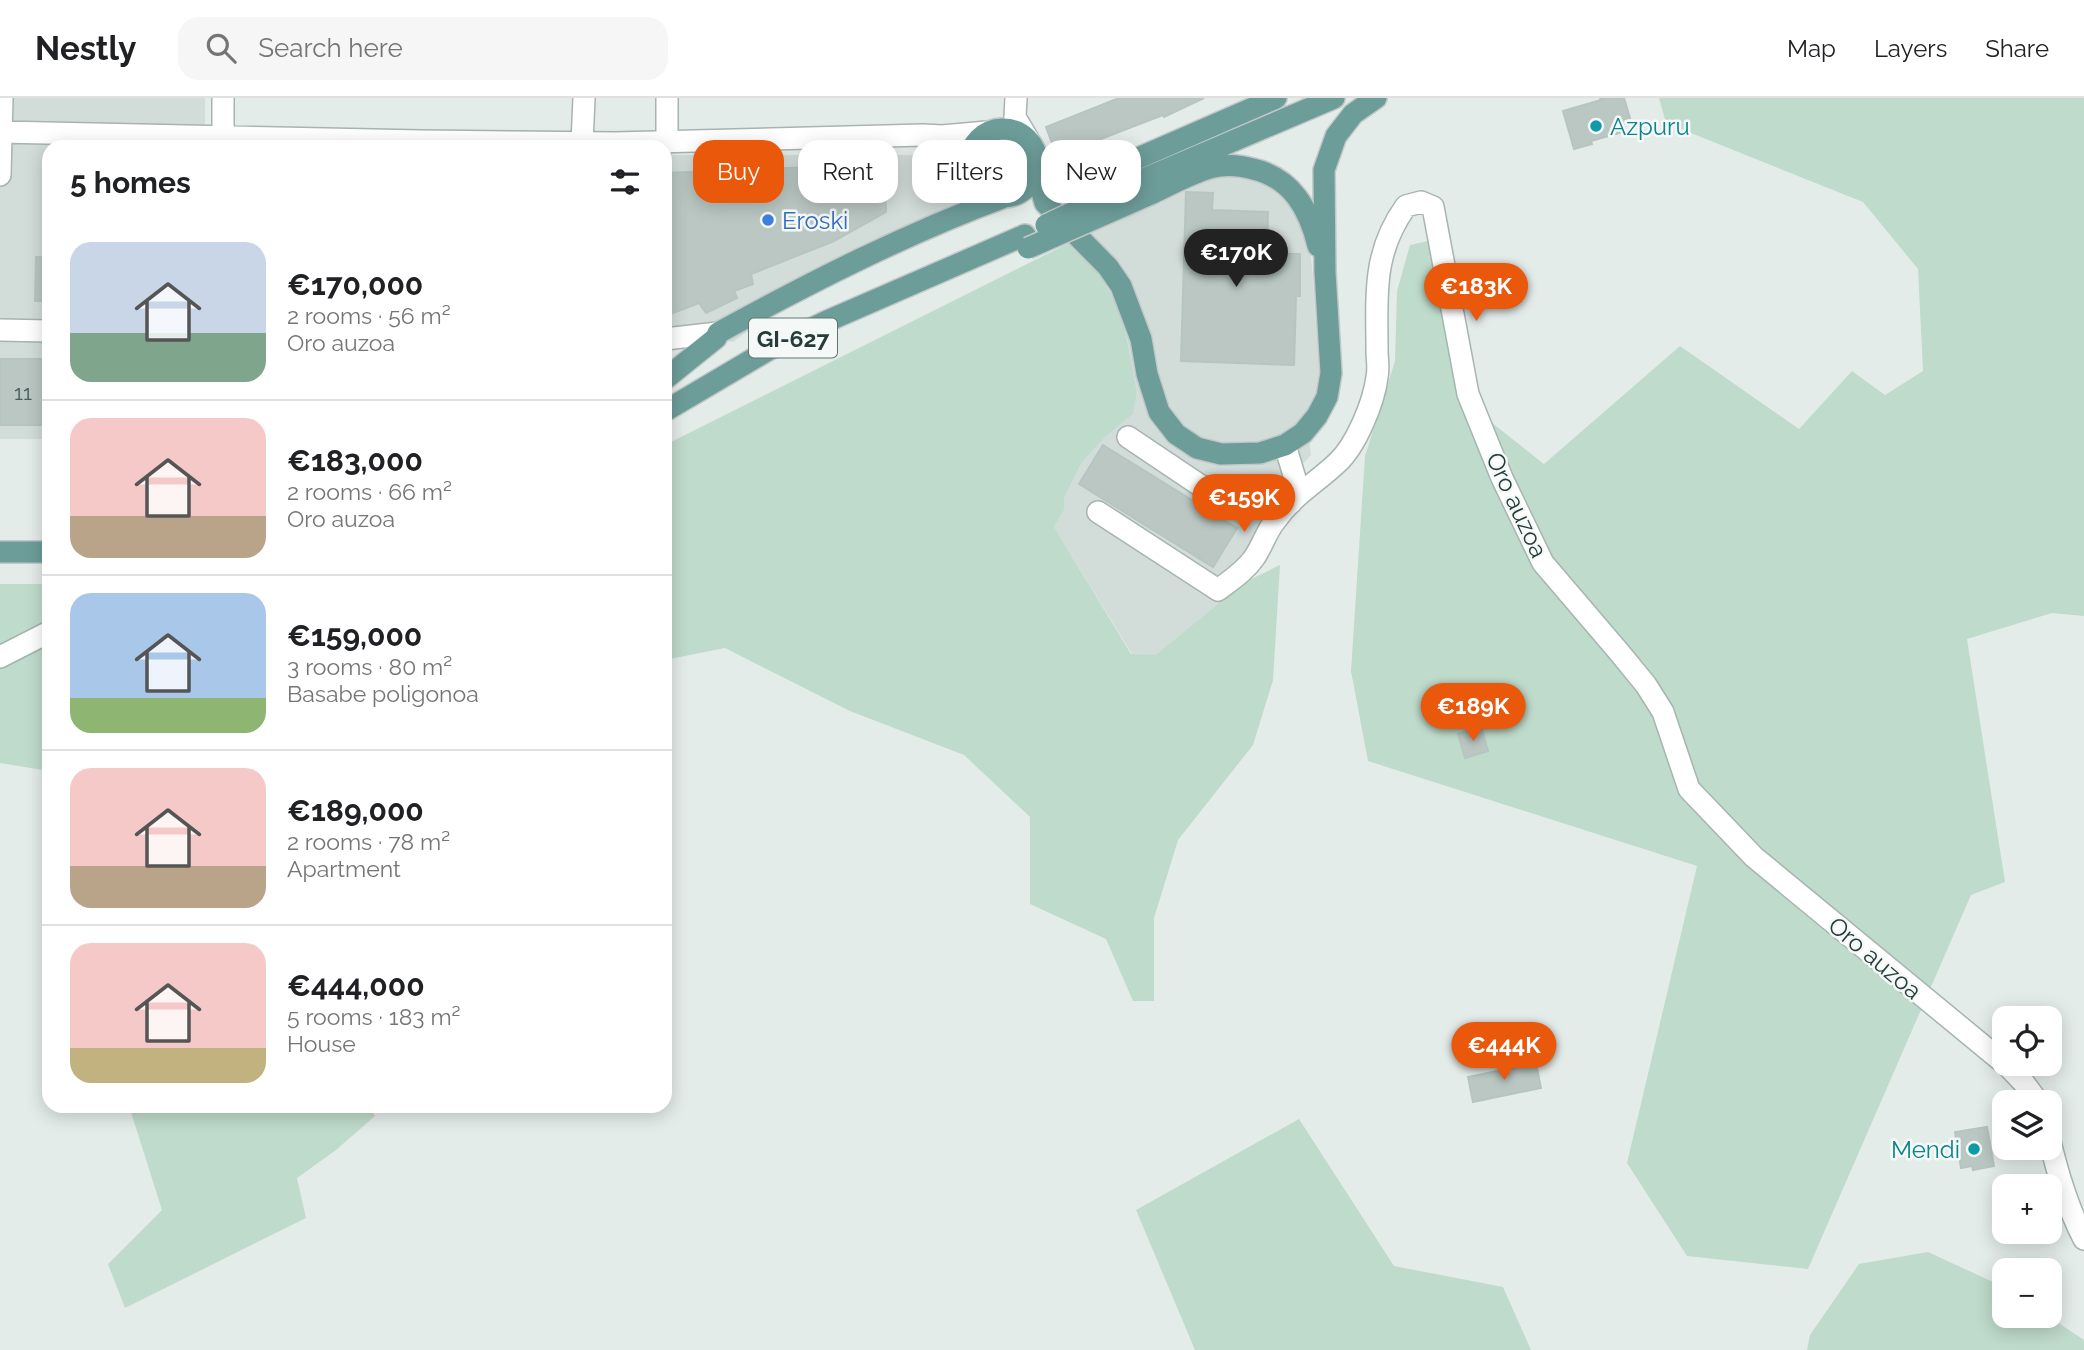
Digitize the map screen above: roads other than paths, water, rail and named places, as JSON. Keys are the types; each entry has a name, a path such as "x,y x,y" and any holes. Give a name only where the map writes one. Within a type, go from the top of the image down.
{"main road":[{"path":"1037,167 1055,179 1090,179 1276,98"},
{"name":"GI-627","path":"672,407 770,349 825,322 926,277 1027,241 1334,98"},
{"name":"GI-627","path":"1045,203 1108,267 1121,286 1141,339 1147,374 1159,412 1176,435 1197,448 1221,454 1260,453 1285,445 1303,433 1317,416 1327,397 1331,373 1325,272 1324,184 1329,152 1336,136 1353,114 1376,98"},
{"path":"977,140 1006,119"},
{"name":"GI-627","path":"1006,119 1034,148 1041,185"},
{"name":"GI-627","path":"1148,186 1225,166 1243,166 1273,176 1296,194 1305,207 1325,272"},
{"name":"GI-627","path":"1027,187 1032,182 1037,167"},
{"name":"GI-627","path":"951,217 961,203"},
{"name":"GI-627","path":"672,373 716,338 718,333 839,269 951,217 992,203"},
{"path":"0,552 42,552"}],"street":[{"path":"0,174 2,98"},
{"path":"223,98 223,136"},
{"path":"582,140 584,98"},
{"path":"667,98 667,140"},
{"path":"672,143 942,136 1006,119"},
{"path":"0,132 462,140"},
{"path":"942,136 947,140"},
{"name":"Oro auzoa","path":"1295,498 1339,461 1362,425 1372,402 1378,374 1376,290 1379,265 1396,220 1406,206 1421,202 1433,207 1468,394 1529,538 1543,563 1646,685 1663,712 1689,789 1754,857 1992,1052"},
{"path":"0,331 42,331"},
{"path":"672,338 718,333"},
{"path":"1128,437 1201,486 1237,495 1262,494 1295,498"},
{"path":"1285,445 1295,498"},
{"path":"1098,512 1218,590 1241,573 1254,558 1275,520 1295,498"},
{"path":"0,656 42,635"},
{"name":"Oro auzoa","path":"2017,1076 2029,1090"},
{"path":"2054,1160 2059,1181 2084,1239"}],"place":[{"name":"Azpuru","path":"1596,126"},
{"name":"Eroski","path":"768,220"},
{"name":"Mendi","path":"1974,1149"}]}
